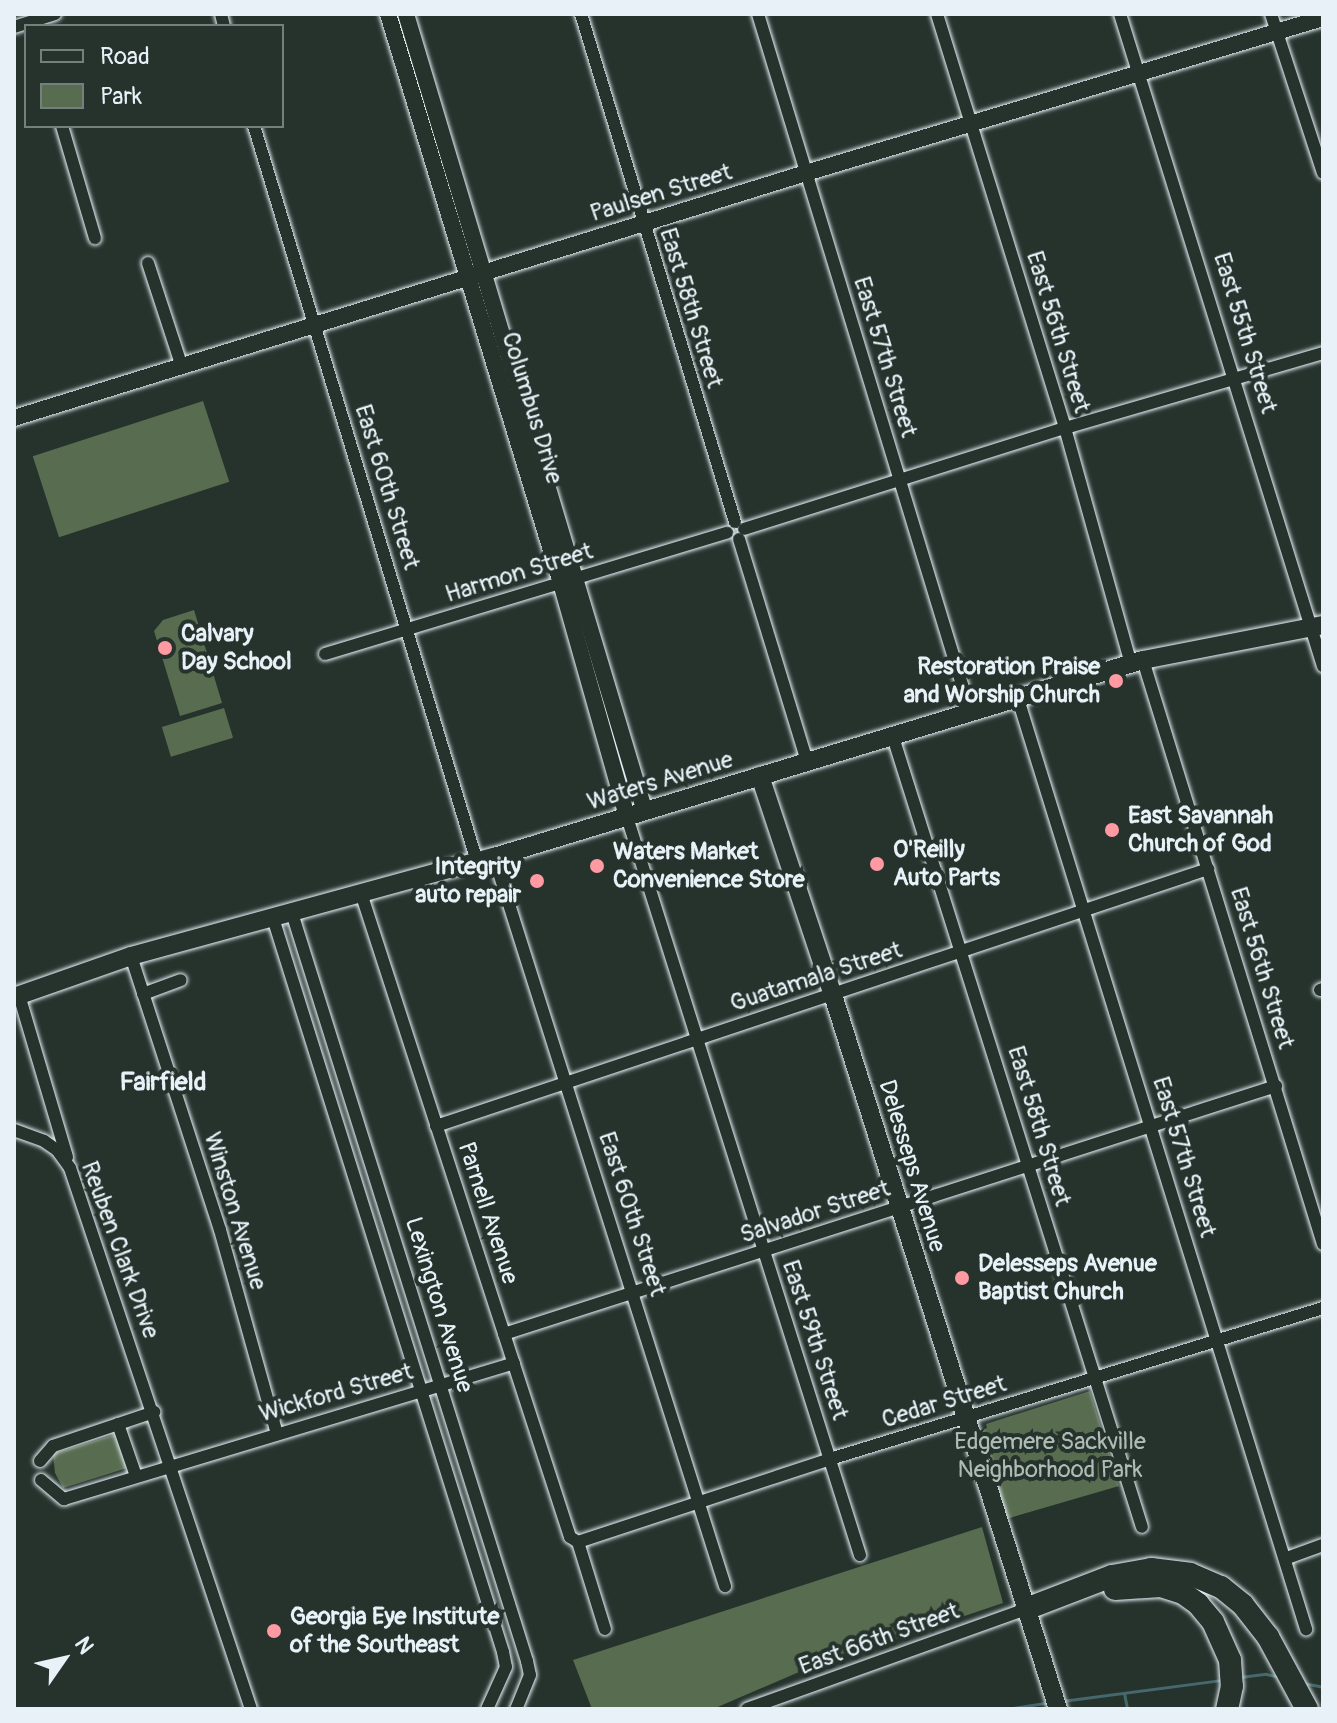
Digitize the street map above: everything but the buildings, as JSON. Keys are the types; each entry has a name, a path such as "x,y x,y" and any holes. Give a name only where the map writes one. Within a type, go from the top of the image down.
{"highway":[{"path":"1026,1609 1112,1576 1151,1569 1190,1574 1221,1587 1243,1605 1268,1637 1307,1709"},
{"path":"1026,1609 1129,1586 1161,1586 1183,1593 1198,1604 1223,1640 1232,1686 1227,1709"}],"main road":[{"name":"Waters Avenue","path":"17,996 131,956 486,859 1137,662 1317,626"},
{"name":"Delesseps Avenue","path":"760,776 833,995 1058,1709"}],"street":[{"path":"14,27 55,14"},
{"name":"Columbus Drive","path":"388,14 476,277 636,814"},
{"name":"Columbus Drive","path":"406,14 476,277"},
{"name":"East 58th Street","path":"581,14 807,762"},
{"name":"East 57th Street","path":"758,14 971,714"},
{"name":"East 56th Street","path":"937,14 1137,662 1208,869 1323,1244"},
{"name":"East 55th Street","path":"1120,14 1317,626 1323,666"},
{"path":"1271,14 1323,173"},
{"name":"Paulsen Street","path":"14,418 642,223 1323,18"},
{"path":"63,128 95,238"},
{"name":"East 60th Street","path":"255,128 407,630 567,1083 725,1586"},
{"path":"148,263 182,367"},
{"path":"739,530 1065,428 1323,353"},
{"name":"Harmon Street","path":"325,654 727,533 728,526 739,530"},
{"name":"East 57th Street","path":"1018,699 1287,1558 1306,1629"},
{"name":"East 58th Street","path":"893,737 1142,1527"},
{"name":"East 59th Street","path":"636,814 696,1040 860,1555"},
{"name":"Guatamala Street","path":"436,1126 1208,869"},
{"name":"Parnell Avenue","path":"361,893 570,1537 579,1542 605,1629"},
{"name":"Lexington Avenue","path":"282,915 367,1146 523,1647 530,1675 516,1709"},
{"name":"Lexington Avenue","path":"282,915 348,1153 503,1652 506,1667 487,1709"},
{"name":"Winston Avenue","path":"131,956 220,1230 277,1434"},
{"path":"143,994 181,980"},
{"path":"17,996 70,1168"},
{"name":"Salvador Street","path":"504,1334 1276,1086"},
{"name":"Reuben Clark Drive","path":"14,1130 44,1141 57,1150 70,1168 251,1709"},
{"path":"348,1153 367,1146"},
{"name":"Cedar Street","path":"579,1542 830,1459 1323,1308"},
{"name":"Wickford Street","path":"171,1465 514,1363"},
{"path":"40,1461 53,1446 154,1412"},
{"path":"118,1424 136,1476"},
{"path":"41,1480 64,1499 171,1465"},
{"path":"1287,1558 1323,1545"},
{"name":"East 66th Street","path":"747,1709 1026,1609"},
{"path":"503,1652 523,1647"}],"green space":[{"path":"203,401 229,482 59,537 33,456"},
{"path":"194,610 222,703 180,716 154,631 163,620"},
{"path":"224,708 233,738 171,757 162,727"},
{"name":"Edgemere Sackville Neighborhood Park","path":"1090,1391 1119,1486 1006,1519 979,1431 987,1428 986,1424"},
{"path":"117,1434 127,1468 63,1488 55,1473 53,1454"},
{"path":"982,1527 1003,1603 799,1672 713,1709 592,1709 573,1660"}],"waterway":[{"path":"1240,1677 1266,1674 1280,1677"},
{"path":"1062,1701 1221,1680"},
{"path":"1303,1683 1323,1687"},
{"path":"1124,1693 1127,1709"},
{"path":"1006,1709 1051,1702"}],"place":[{"name":"Calvary Day School","path":"165,648"},
{"name":"Restoration Praise and Worship Church","path":"1116,681"},
{"name":"East Savannah Church of God","path":"1112,830"},
{"name":"O'Reilly Auto Parts","path":"877,864"},
{"name":"Waters Market Convenience Store","path":"597,866"},
{"name":"Integrity auto repair","path":"537,881"},
{"name":"Delesseps Avenue Baptist Church","path":"962,1278"},
{"name":"Georgia Eye Institute of the Southeast","path":"274,1631"}],"district":[{"name":"Fairfield","path":"163,1083"}]}
